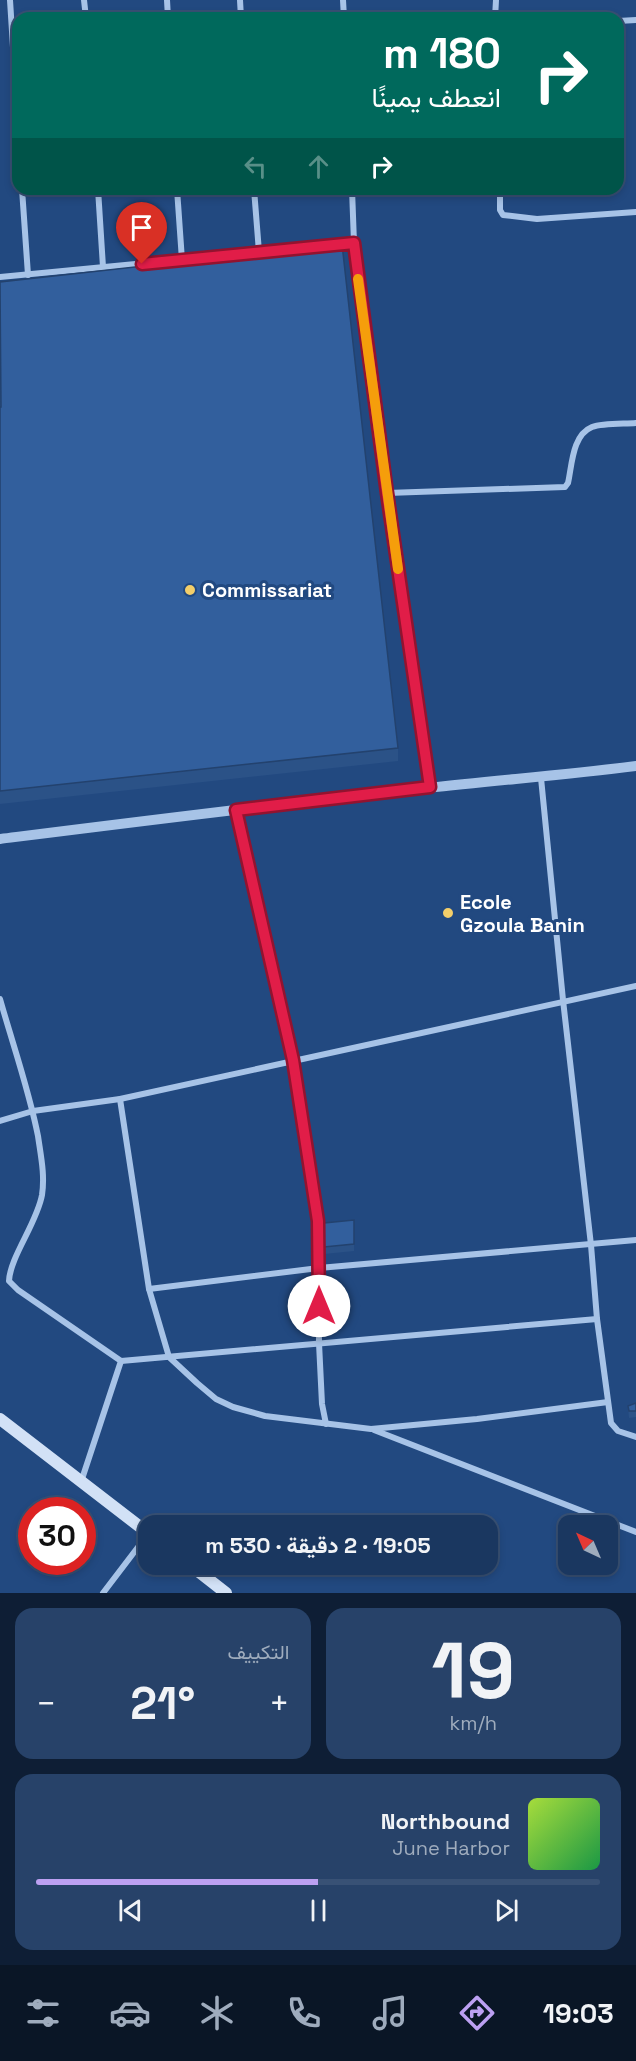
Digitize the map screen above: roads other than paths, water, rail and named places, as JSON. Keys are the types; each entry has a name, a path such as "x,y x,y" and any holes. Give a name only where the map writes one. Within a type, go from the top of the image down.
{"main road":[{"path":"0,1419 138,1526"},
{"path":"203,1575 226,1593"}],"street":[{"path":"10,0 12,32"},
{"path":"22,195 28,275"},
{"path":"98,195 103,267"},
{"path":"177,195 182,260"},
{"path":"254,195 259,252"},
{"path":"352,195 354,243 387,493 430,787"},
{"path":"500,195 500,210 503,215 537,219 636,213"},
{"path":"0,277 354,243"},
{"path":"387,493 565,487 568,483 577,442 582,435 592,427 636,423"},
{"path":"0,839 430,787 541,778 636,766"},
{"path":"541,778 562,1000 610,1423 618,1431 636,1437"},
{"path":"236,810 293,1060 318,1221 319,1343 322,1404 326,1424"},
{"path":"0,1121 33,1111 120,1099 562,1000 636,986"},
{"path":"0,999 33,1111 44,1174 42,1198 32,1226 11,1269 9,1281 18,1290 121,1361 597,1319"},
{"path":"120,1099 149,1289 169,1357 206,1392 233,1407 265,1416 371,1429 477,1419 608,1402"},
{"path":"149,1289 319,1268 636,1240"},
{"path":"81,1482 121,1361"},
{"path":"371,1429 636,1532"},
{"path":"103,1593 138,1547"}],"place":[{"name":"Commissariat","path":"190,590"},
{"name":"Ecole Gzoula Banin","path":"448,913"}]}
